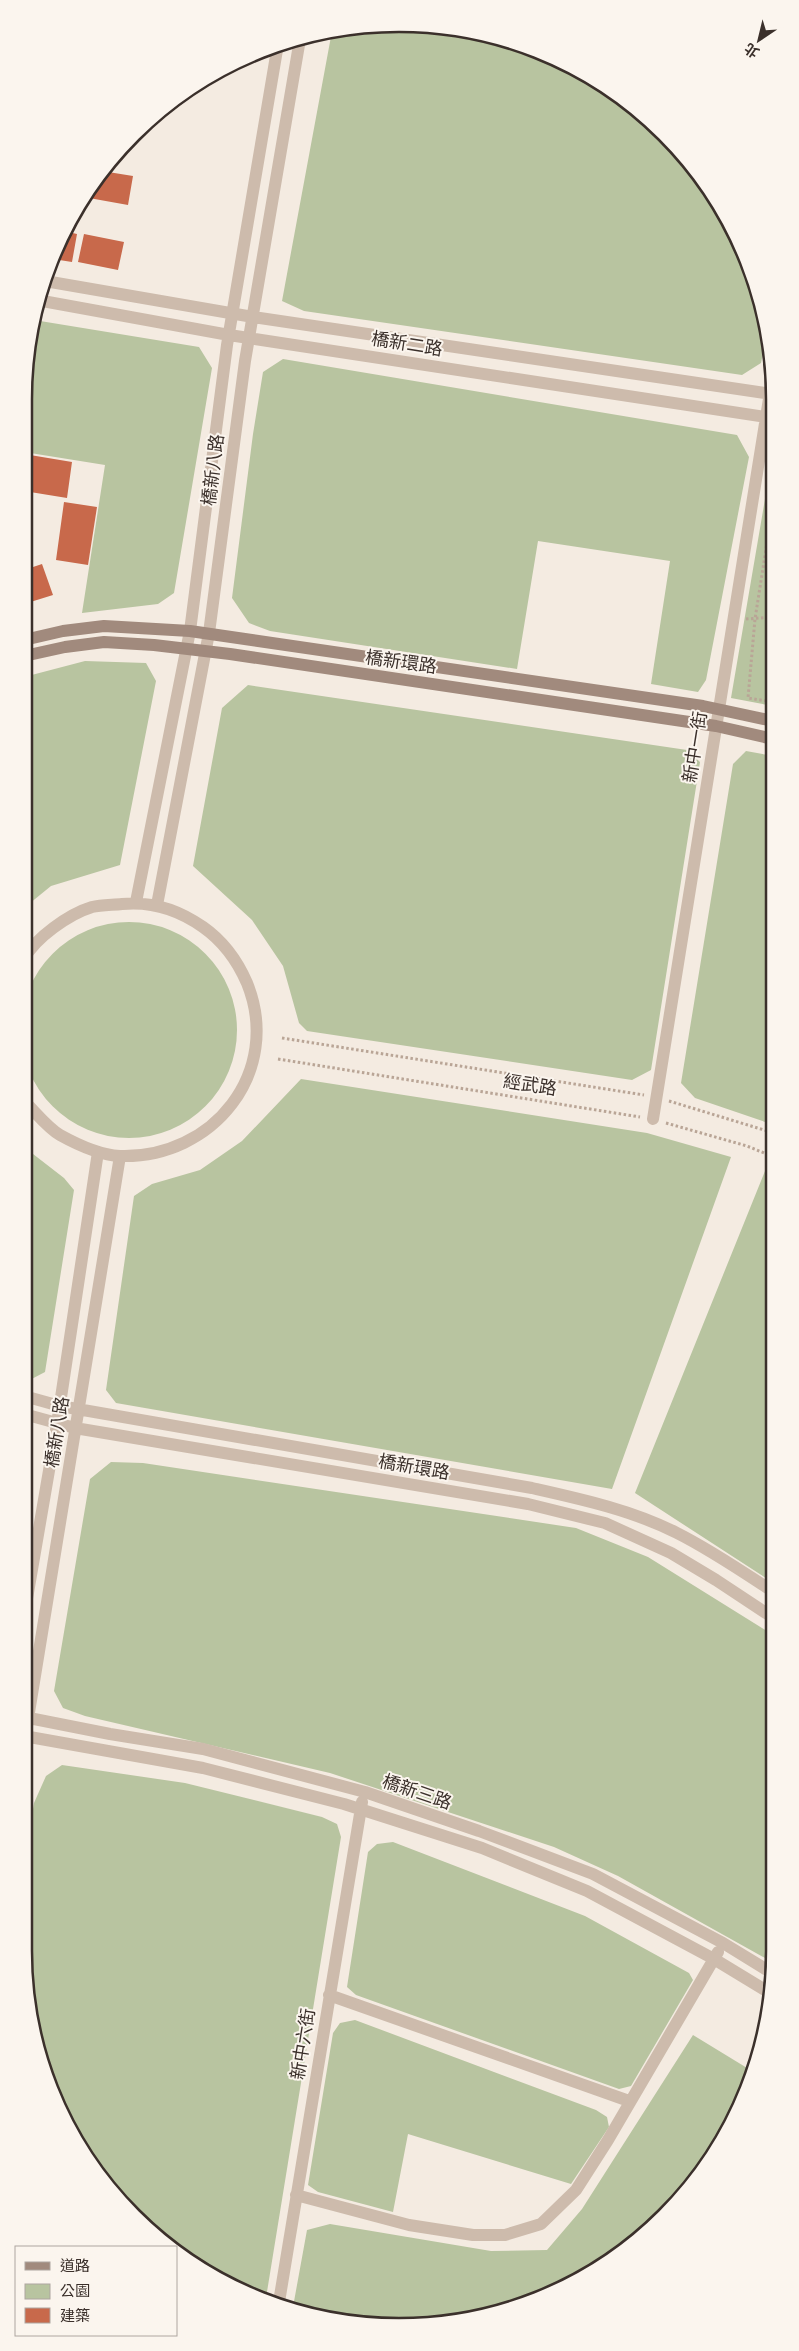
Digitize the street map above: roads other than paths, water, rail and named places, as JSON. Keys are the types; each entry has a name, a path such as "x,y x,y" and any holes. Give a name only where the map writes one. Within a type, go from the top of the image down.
{"street":[{"name":"橋新八路","path":"157,905 209,633 252,317 299,47"},
{"name":"橋新八路","path":"136,902 190,631 229,335 276,54"},
{"name":"橋新二路","path":"52,282 252,317 766,388"},
{"name":"橋新二路","path":"46,302 229,335 766,417"},
{"name":"新中一街","path":"653,1119 733,620 766,434"},
{"name":"橋新環路","path":"32,638 62,631 104,626 209,633 719,708 766,719"},
{"name":"橋新環路","path":"32,654 64,647 104,642 206,651 716,726 766,738"},
{"path":"32,950 54,926 92,907 136,902 157,905 187,916 216,937 239,965 253,998 257,1034 255,1054 242,1089 221,1119 191,1141 156,1154 120,1156 98,1152 58,1134 32,1109"},
{"name":"橋新八路","path":"32,1571 58,1424 98,1152"},
{"name":"橋新八路","path":"32,1682 120,1156"},
{"name":"橋新環路","path":"32,1398 60,1406 532,1488 607,1506 676,1532 766,1588"},
{"name":"橋新環路","path":"32,1416 75,1428 528,1504 605,1523 671,1553 766,1613"},
{"name":"橋新三路","path":"32,1718 110,1734 202,1749 365,1792 479,1831 593,1874 723,1943 766,1969"},
{"name":"橋新三路","path":"32,1739 203,1768 360,1809 482,1848 587,1891 714,1959 764,1990"},
{"name":"新中六街","path":"280,2298 360,1809 365,1792"},
{"path":"296,2196 409,2225 473,2235 505,2235 541,2224 576,2190 608,2140 629,2101 723,1943"},
{"path":"329,1995 629,2101"}]}
